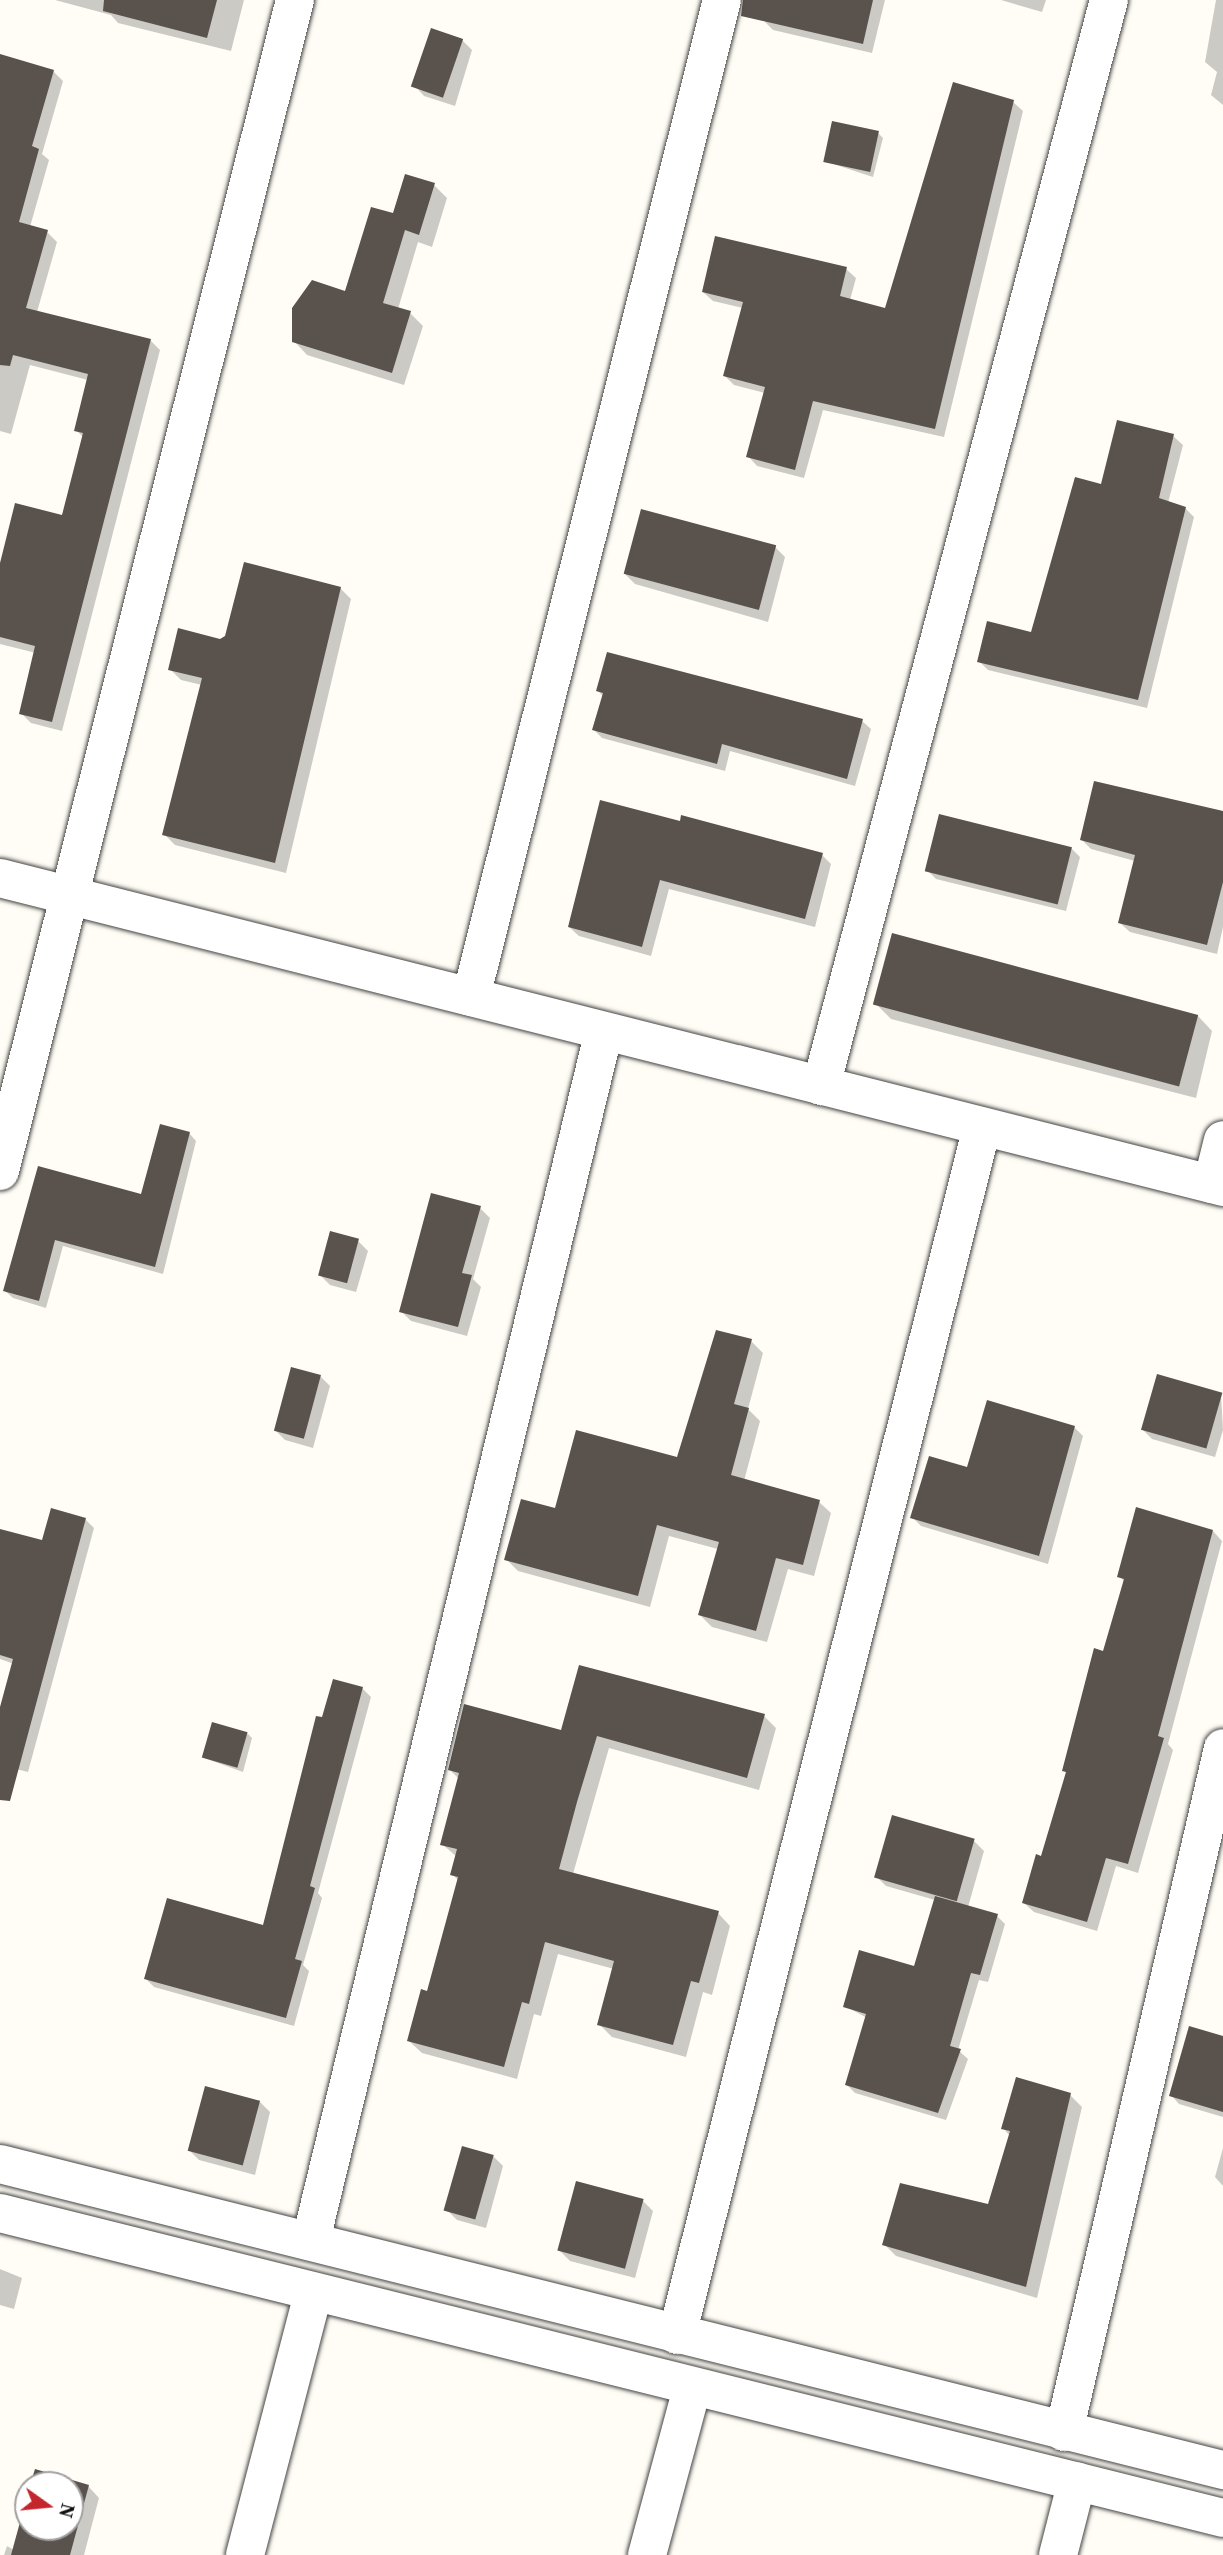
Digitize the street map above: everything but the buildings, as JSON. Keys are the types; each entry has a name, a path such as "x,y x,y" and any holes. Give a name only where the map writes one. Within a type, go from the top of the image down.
{"street":[{"path":"0,1171 295,0"},
{"path":"471,997 722,0"},
{"path":"821,1086 1109,0"},
{"path":"0,878 69,898 1217,1186 1223,1140"},
{"path":"311,2240 604,1031"},
{"path":"677,2335 982,1127"},
{"path":"1064,2432 1223,1748"},
{"path":"0,2164 1223,2470"},
{"path":"0,2213 313,2294 1223,2518"},
{"path":"245,2555 313,2294"},
{"path":"647,2555 692,2388"},
{"path":"1058,2555 1077,2481"}]}
